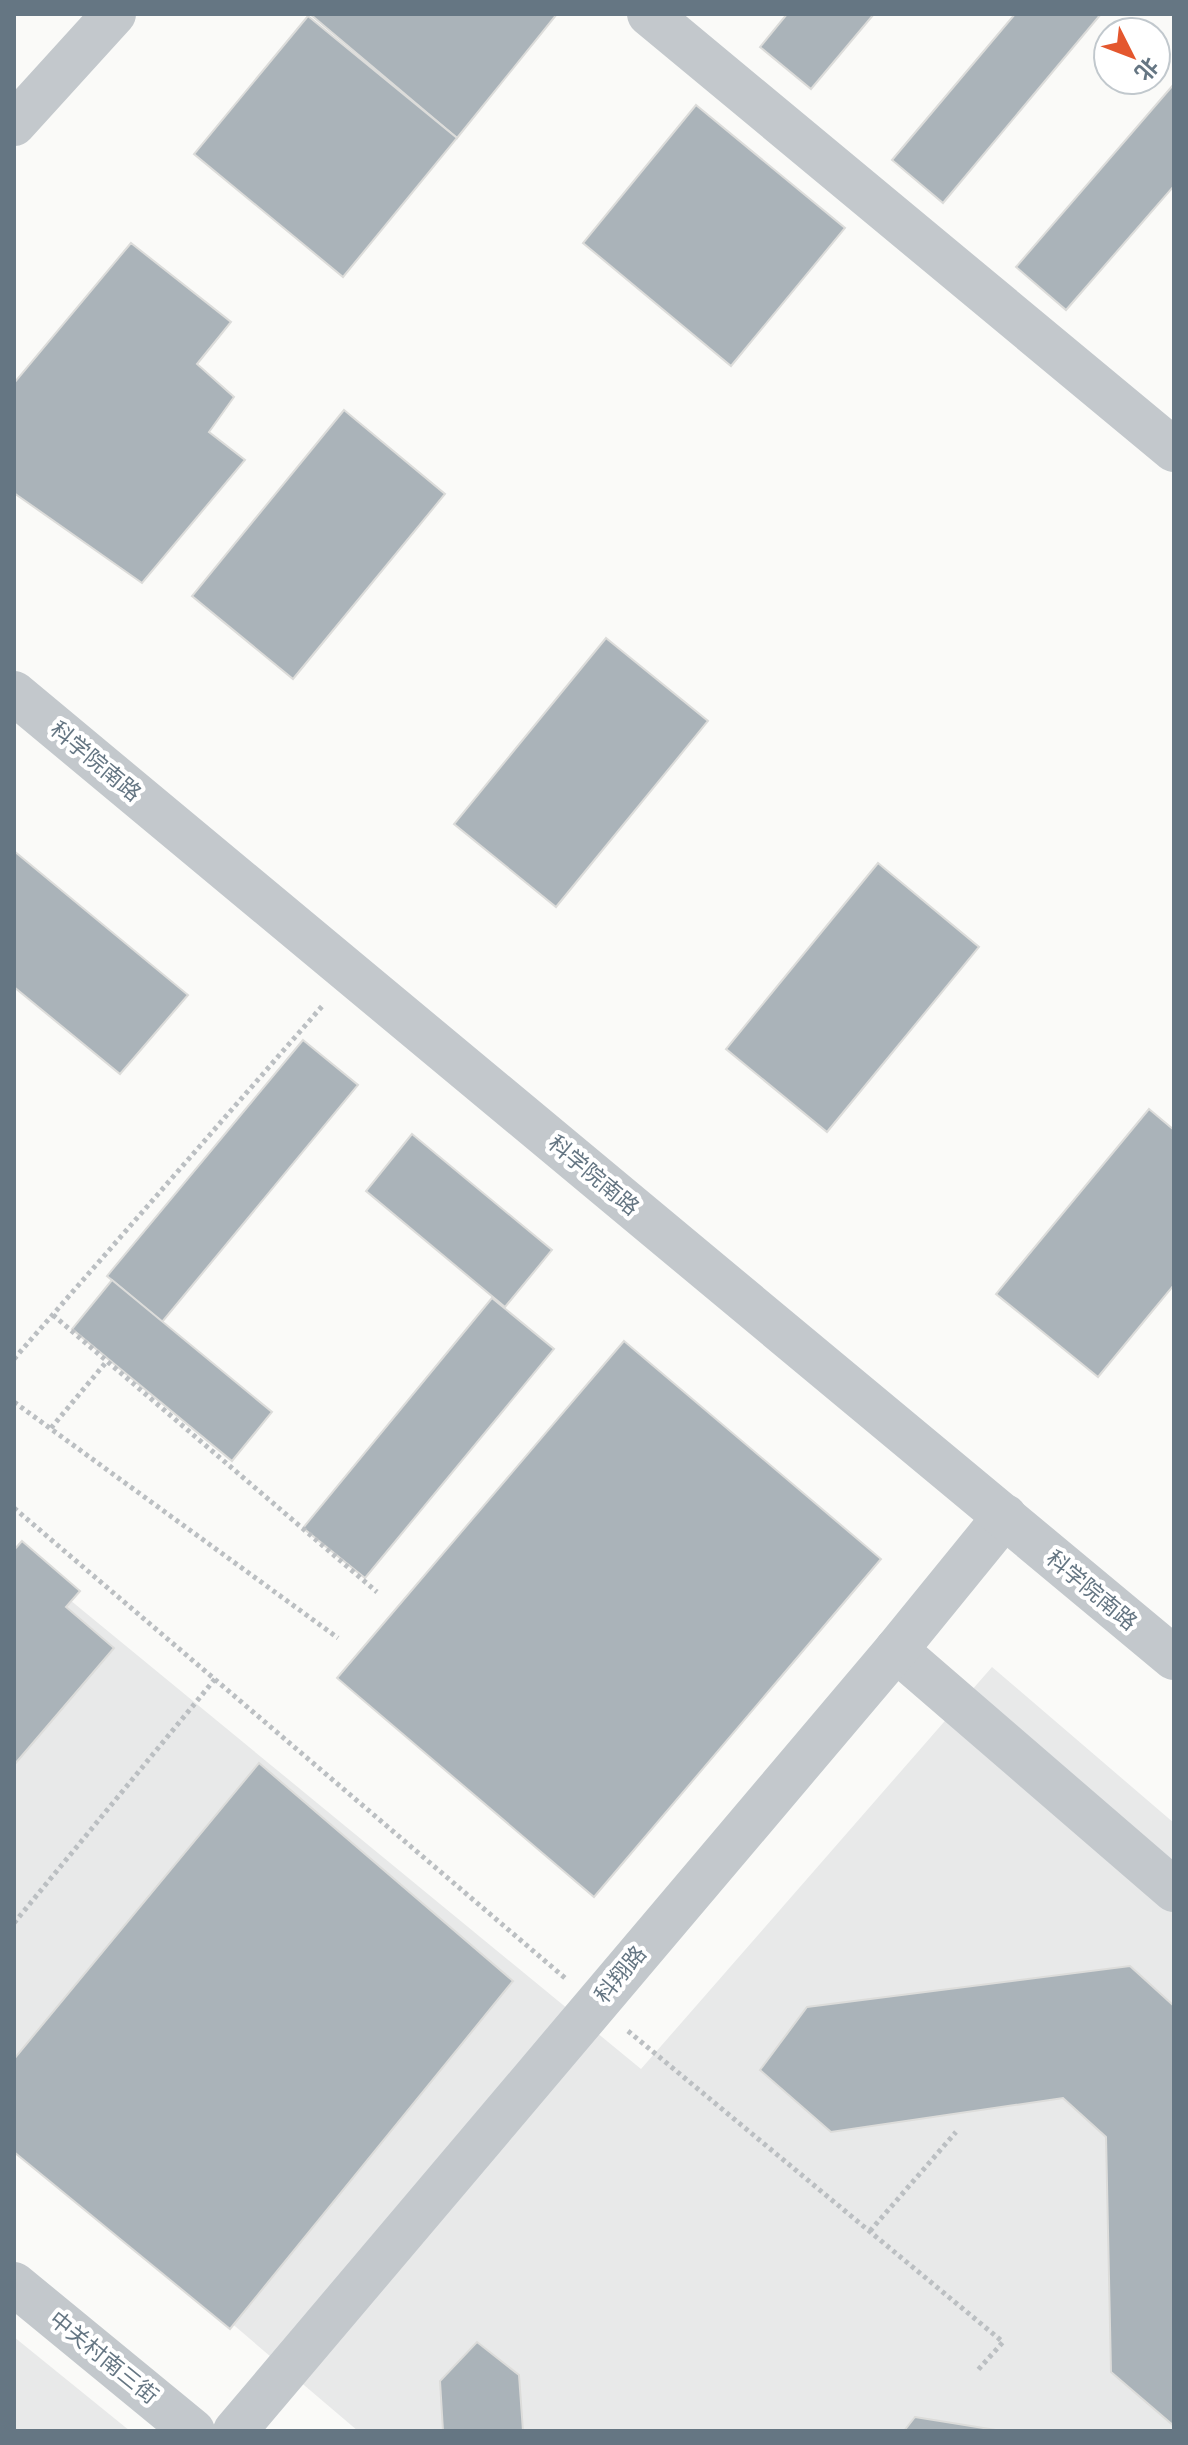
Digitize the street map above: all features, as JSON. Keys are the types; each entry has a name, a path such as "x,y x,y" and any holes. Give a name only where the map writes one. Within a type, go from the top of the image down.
{"street":[{"path":"14,124 114,14"},
{"path":"649,14 1174,450"},
{"name":"科学院南路","path":"14,693 1174,1658"},
{"name":"科翔路","path":"235,2431 896,1650 1005,1516"},
{"path":"896,1650 1174,1890"},
{"name":"中关村南三街","path":"14,2284 186,2429"}],"path":[{"path":"14,1359 351,973"},
{"path":"53,1315 377,1592"},
{"path":"51,1428 107,1361"},
{"path":"14,1402 338,1638"},
{"path":"14,1508 595,2003 1003,2342 977,2371"},
{"path":"14,1923 215,1679"},
{"path":"869,2231 956,2132"}],"shaded area":[{"path":"14,1554 641,2069 992,1667 1174,1823 1174,2431 358,2431 14,2138"},
{"path":"14,2337 130,2431 14,2431"}],"building":[{"path":"310,14 557,14 457,138"},
{"path":"787,14 874,14 811,89 760,47"},
{"path":"1015,14 1101,14 1092,16 1092,25 943,203 892,160"},
{"path":"308,16 457,138 343,277 194,154"},
{"path":"1174,84 1174,186 1066,310 1016,267 1164,96 1172,96"},
{"path":"696,105 845,228 731,366 583,243"},
{"path":"131,243 231,322 197,364 234,397 209,432 245,460 142,583 14,493 14,383"},
{"path":"344,410 445,494 293,679 192,596"},
{"path":"606,638 708,721 556,907 454,824"},
{"path":"14,851 188,995 120,1074 14,987"},
{"path":"878,863 979,947 827,1132 726,1049"},
{"path":"303,1040 358,1085 162,1322 107,1276"},
{"path":"1149,1109 1174,1130 1174,1285 1098,1377 996,1294"},
{"path":"412,1134 552,1250 505,1307 366,1191"},
{"path":"112,1280 272,1412 232,1461 72,1329"},
{"path":"492,1298 554,1349 365,1578 303,1528"},
{"path":"624,1341 881,1559 594,1897 337,1678"},
{"path":"22,1541 80,1591 66,1607 114,1648 14,1765 14,1550"},
{"path":"259,1763 513,1981 230,2329 14,2152 14,2059"},
{"path":"1130,1966 1174,2006 1174,2426 1111,2372 1106,2137 1063,2098 831,2132 760,2070 807,2007"},
{"path":"477,2342 519,2375 523,2431 443,2431 440,2381"},
{"path":"915,2417 1002,2431 904,2431"}]}
